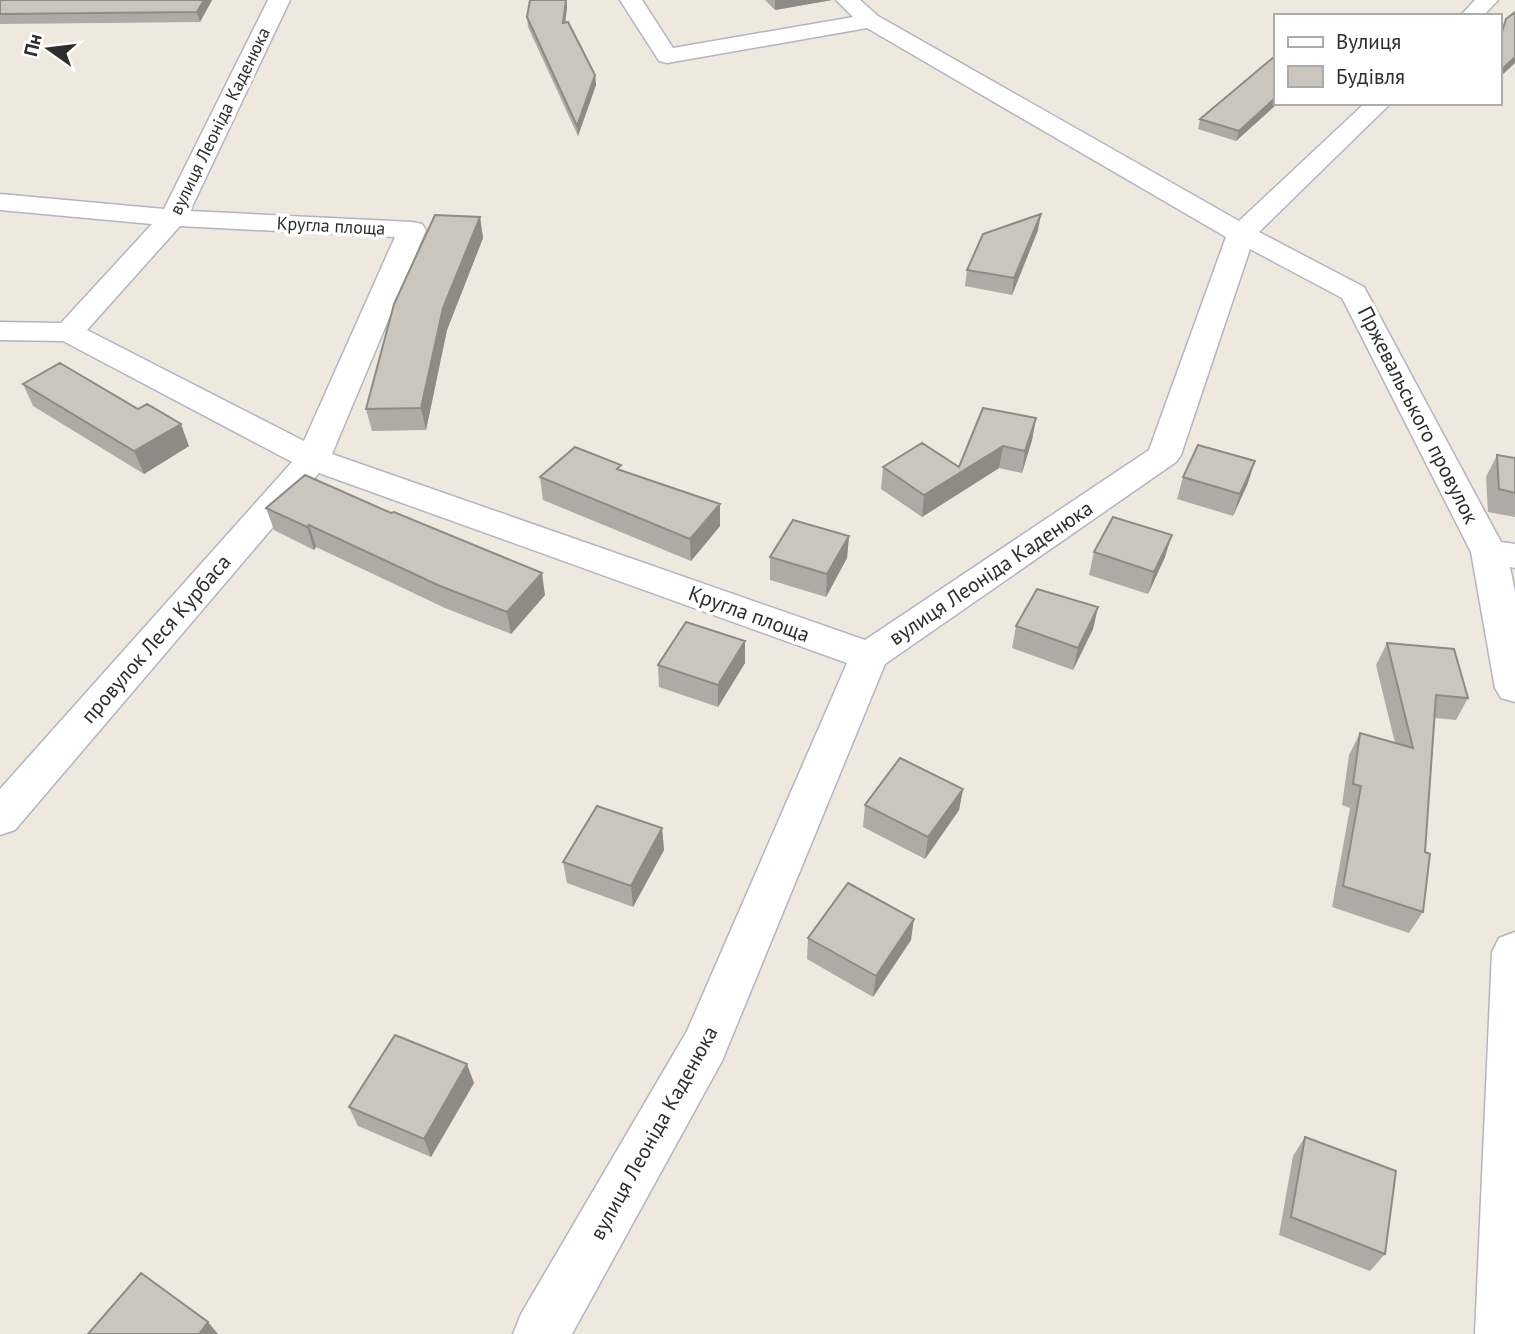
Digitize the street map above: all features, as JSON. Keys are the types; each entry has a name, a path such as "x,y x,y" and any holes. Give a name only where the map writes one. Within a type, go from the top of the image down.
{"street":[{"name":"вулиця Леоніда Каденюка","path":"69,332 173,218 279,0"},
{"path":"631,0 667,56 859,11 1241,234 1377,105"},
{"path":"1473,14 1487,0"},
{"name":"Кругла площа","path":"0,202 173,218 412,230 313,459"},
{"name":"вулиця Леоніда Каденюка","path":"541,1334 705,1045 869,656 1164,455 1241,234"},
{"name":"Пржевальського провулок","path":"1241,234 1354,293 1502,554 1515,688"},
{"name":"Кругла площа","path":"0,331 69,332 313,459 869,656"},
{"name":"провулок Леся Курбаса","path":"0,818 313,459"},
{"path":"1503,1334 1515,952"}],"building":[{"path":"0,0 204,0 197,12 0,14"},
{"path":"530,0 566,0 563,23 568,22 595,75 577,126 527,17"},
{"path":"1515,12 1515,57 1501,70 1501,35 1506,19"},
{"path":"1274,57 1274,99 1239,131 1200,119"},
{"path":"1041,214 1014,278 967,270 983,234"},
{"path":"435,215 480,217 443,308 421,408 366,409 394,304"},
{"path":"60,363 138,409 147,404 181,424 134,451 23,384"},
{"path":"983,408 1036,418 1025,451 1003,446 924,495 883,467 922,443 959,467"},
{"path":"1198,445 1255,461 1240,494 1183,477"},
{"path":"575,447 621,465 617,469 720,504 690,539 540,477"},
{"path":"1497,455 1515,458 1515,493 1499,489"},
{"path":"305,475 391,513 542,573 507,612 440,586 266,508"},
{"path":"1113,517 1172,535 1154,572 1094,552"},
{"path":"793,520 849,536 827,574 770,557"},
{"path":"1037,589 1098,607 1078,648 1016,626"},
{"path":"686,622 745,641 718,685 658,665"},
{"path":"1387,643 1454,649 1468,698 1436,695 1425,852 1430,854 1423,912 1343,886 1361,786 1353,784 1360,733 1413,748"},
{"path":"900,758 963,789 928,837 865,805"},
{"path":"597,806 662,828 631,886 563,862"},
{"path":"848,883 914,919 876,976 808,938"},
{"path":"395,1035 467,1064 424,1139 349,1107"},
{"path":"1305,1137 1396,1171 1385,1254 1291,1217"},
{"path":"141,1273 208,1322 199,1334 88,1334"}]}
